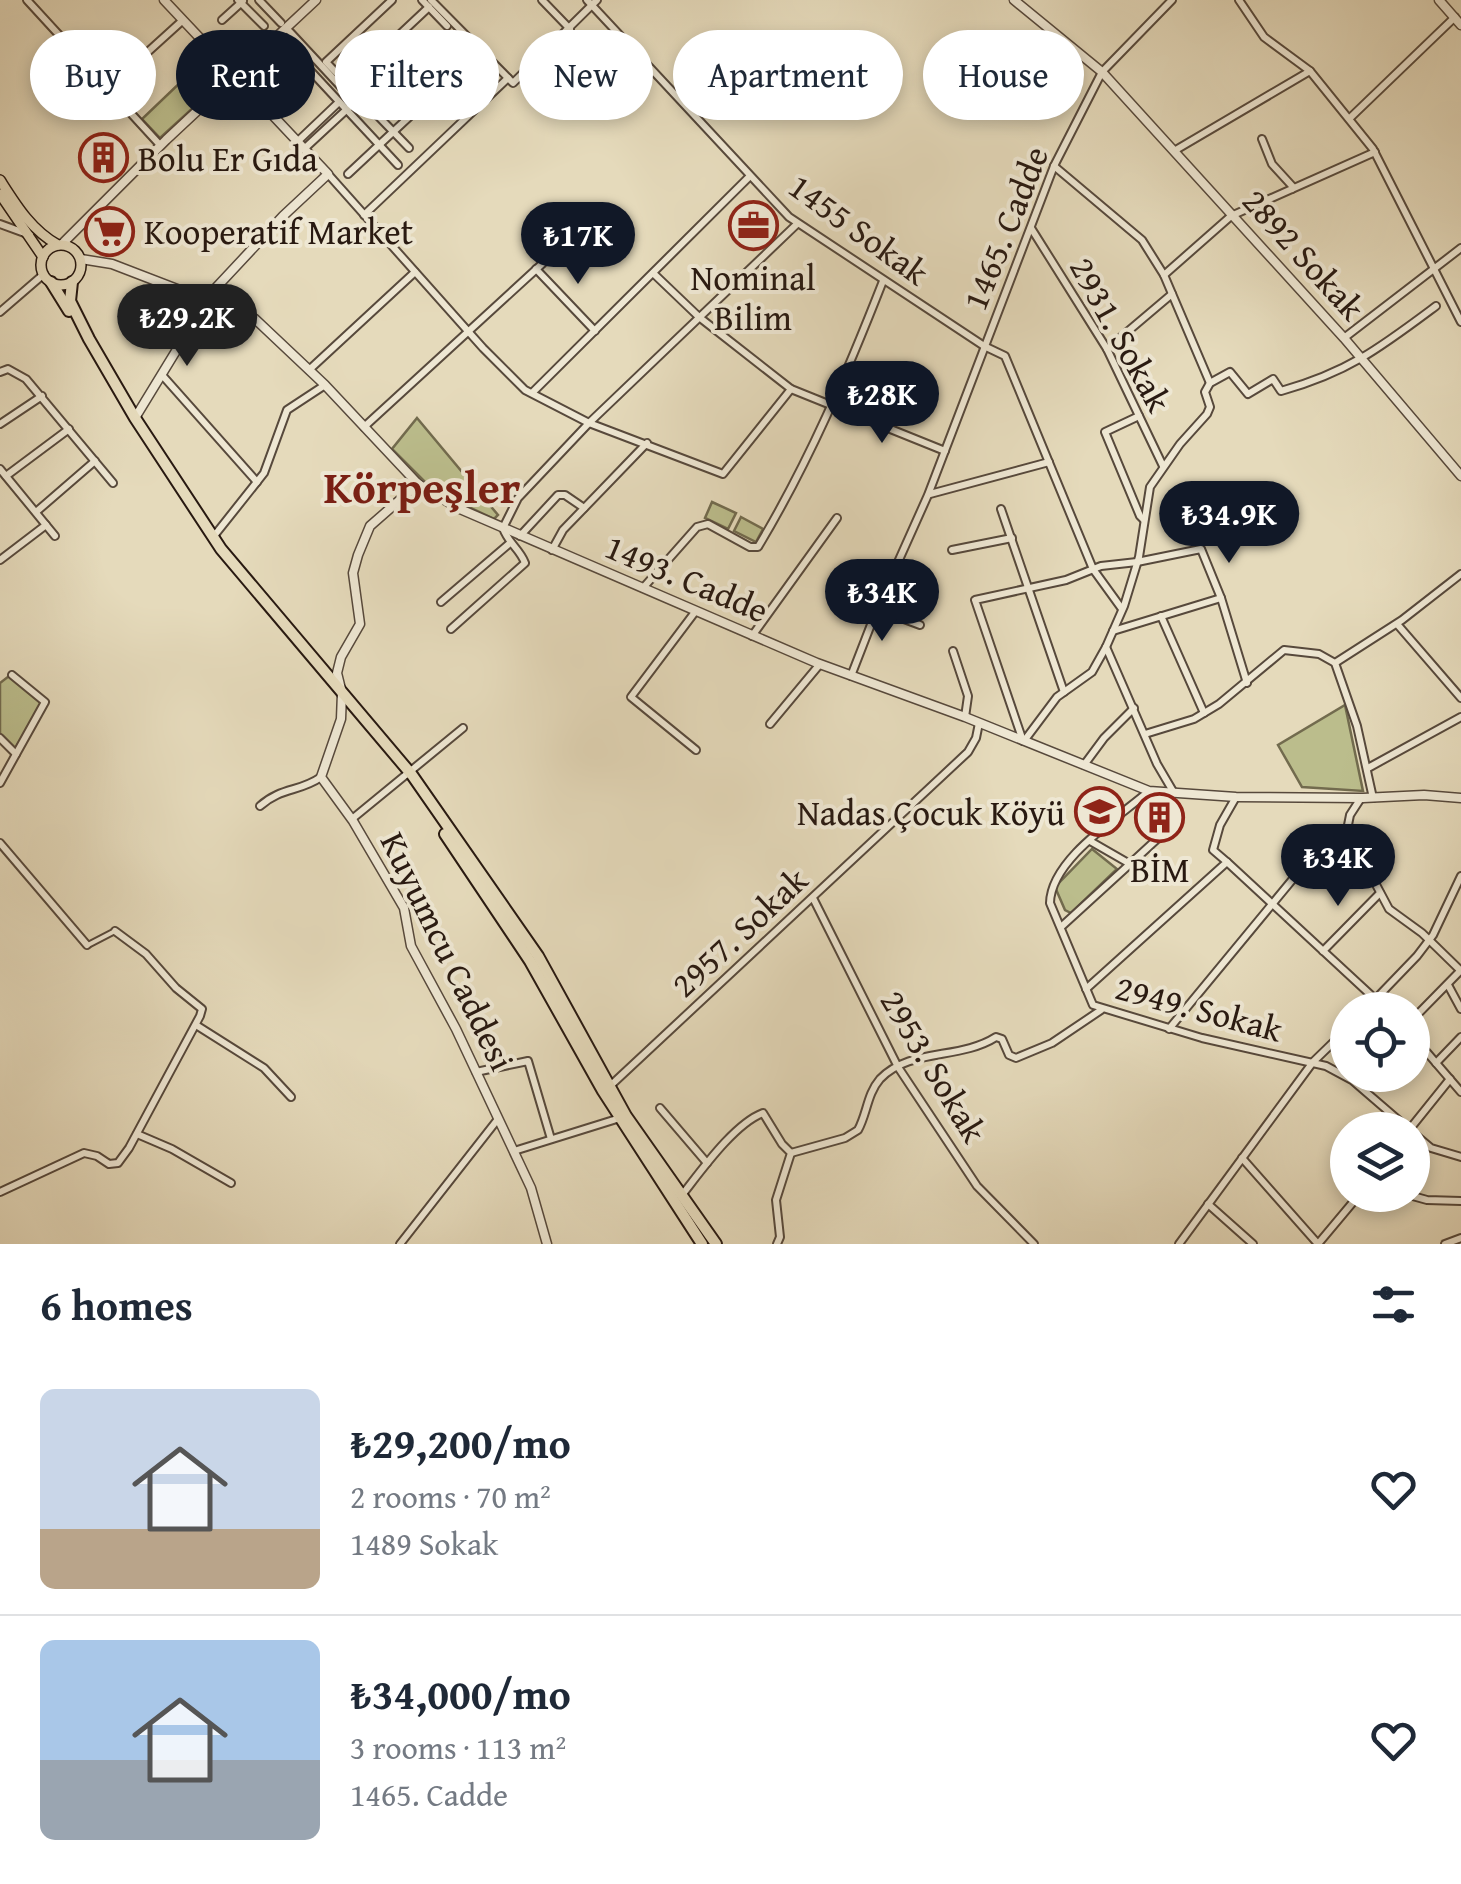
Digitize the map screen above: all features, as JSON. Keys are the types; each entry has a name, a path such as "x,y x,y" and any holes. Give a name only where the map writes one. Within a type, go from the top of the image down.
{"highway":[{"path":"48,278 66,304 83,342 217,554 407,774 538,956 623,1117 716,1244"},
{"path":"72,282 69,296 74,311 136,418 213,537 342,698"},
{"path":"407,774 530,961 702,1244"}],"main road":[{"path":"0,180 22,214 43,236 81,259 81,268 72,282 60,284 48,278 43,256 0,194"},
{"path":"43,256 63,245"}],"street":[{"path":"27,0 55,30"},
{"path":"260,0 279,21"},
{"path":"283,30 316,0"},
{"path":"360,30 392,0"},
{"path":"422,0 510,81"},
{"path":"542,0 570,29"},
{"name":"2892 Sokak","path":"1014,0 1102,72 1344,338 1461,476"},
{"name":"1465. Cadde","path":"850,676 928,495 1054,166 1102,72 1172,0"},
{"path":"1239,0 1264,36 1310,71 1375,152 1461,322"},
{"path":"1350,118 1458,21 1440,0"},
{"path":"167,1 192,30"},
{"path":"222,20 241,1 264,26"},
{"path":"364,216 570,29 592,2"},
{"name":"1455 Sokak","path":"592,2 797,224 1005,356 1093,569 1122,609"},
{"path":"403,30 430,4"},
{"path":"430,4 448,26"},
{"path":"156,44 183,20"},
{"path":"335,54 326,62 335,71"},
{"path":"315,57 335,78"},
{"path":"1174,150 1310,71"},
{"path":"315,76 335,98"},
{"path":"300,145 335,106"},
{"path":"300,145 335,118"},
{"path":"137,120 160,145"},
{"path":"63,245 186,120"},
{"path":"276,120 469,332 532,394 589,423 722,474 791,389"},
{"path":"355,120 398,165"},
{"path":"380,120 408,148"},
{"path":"348,174 406,120"},
{"path":"1262,139 1272,164 1294,187 1292,190"},
{"path":"1164,275 1232,216 1375,152"},
{"path":"1054,166 1142,240 1164,275 1210,383"},
{"path":"136,418 212,292 328,174"},
{"path":"532,394 750,176"},
{"path":"0,224 31,235"},
{"path":"451,629 525,564 503,528 518,498 589,423 797,224"},
{"name":"2931. Sokak","path":"1030,227 1107,349 1164,466"},
{"path":"1344,338 1461,248"},
{"name":"1493. Cadde","path":"81,259 112,264 255,319 325,385 418,484 460,509 850,676 965,717 1149,791 1236,797 1373,798 1424,794 1461,798"},
{"path":"364,427 543,263"},
{"path":"536,270 595,330"},
{"path":"310,370 415,272"},
{"path":"653,272 698,318 791,389 945,451"},
{"path":"0,312 48,278"},
{"path":"642,590 697,527 708,524 750,547 758,547 833,407 883,281"},
{"path":"1107,349 1172,294"},
{"path":"1024,742 1057,697 1092,672 1106,646 1136,562 1150,487 1208,414 1205,392 1210,383 1230,372 1248,394 1273,379 1282,390 1316,381 1362,360 1436,306"},
{"path":"0,372 8,369 26,378 114,482"},
{"path":"162,375 257,482"},
{"path":"213,537 264,474 287,410 325,385"},
{"path":"0,424 42,396"},
{"path":"1139,416 1106,432 1140,516 1146,521"},
{"path":"6,476 68,429"},
{"path":"552,550 563,530 647,443"},
{"path":"36,512 95,461"},
{"path":"928,495 1049,462"},
{"path":"0,469 56,536"},
{"path":"260,806 289,788 304,789 321,777 341,719 341,657 360,624 353,573 358,555 370,526 418,484"},
{"path":"520,536 558,495 565,495 584,508"},
{"path":"1001,509 1064,692"},
{"path":"752,636 837,518"},
{"path":"0,560 46,525"},
{"path":"952,550 1012,538"},
{"path":"442,602 510,544"},
{"path":"1024,742 975,600 1066,580 1093,569 1201,549 1221,598 1247,683"},
{"path":"1336,663 1397,624 1461,574"},
{"path":"1112,632 1221,598"},
{"path":"877,609 920,625"},
{"path":"695,612 631,697 696,750"},
{"path":"1161,616 1204,713"},
{"path":"1397,624 1461,698"},
{"path":"1106,646 1174,794"},
{"path":"1146,734 1204,713 1247,683 1284,650 1319,654 1336,663 1368,768 1373,798"},
{"path":"953,651 968,696 965,717"},
{"path":"770,724 820,664"},
{"path":"0,783 45,702 12,675"},
{"path":"1083,766 1134,708"},
{"path":"1368,768 1461,717"},
{"name":"2957. Sokak","path":"608,1087 968,752 978,723"},
{"path":"352,819 463,728"},
{"path":"0,738 16,754"},
{"name":"Kuyumcu Caddesi","path":"321,777 352,819 404,908 411,946 532,1188 548,1244"},
{"name":"2949. Sokak","path":"1149,791 1090,841 1056,875 1050,889 1050,903 1093,1005 1170,1029 1330,1068"},
{"path":"1236,797 1220,825 1213,850 1368,992"},
{"path":"1361,798 1347,830 1389,909 1461,970 1430,1003"},
{"path":"1170,1029 1316,851 1347,830"},
{"path":"1060,926 1156,840"},
{"path":"1090,841 1130,864"},
{"path":"0,843 87,945 114,932 123,934 202,1009 118,1163 109,1164 84,1153 0,1192"},
{"path":"1086,988 1227,862"},
{"path":"1382,992 1440,924 1461,876"},
{"path":"1323,951 1380,893"},
{"name":"2953. Sokak","path":"813,898 898,1067 977,1186 1034,1244"},
{"path":"1448,986 1461,1009"},
{"path":"791,1153 845,1138 858,1130 880,1079 918,1057 970,1050 996,1037 1016,1058 1030,1054 1102,1009"},
{"path":"196,1025 264,1068 291,1096"},
{"path":"1436,1063 1461,1037"},
{"path":"1179,1244 1313,1062 1330,1045"},
{"path":"1430,1056 1461,1092"},
{"path":"475,1073 528,1061 551,1139"},
{"path":"1424,1112 1450,1080"},
{"name":"2949. Sokak","path":"1369,1092 1391,1112"},
{"path":"660,1108 707,1163"},
{"path":"682,1195 741,1128 763,1112 791,1153"},
{"path":"514,1150 623,1117"},
{"path":"400,1244 499,1118"},
{"path":"137,1134 172,1148 231,1183"},
{"name":"2949. Sokak","path":"1430,1147 1461,1157"},
{"path":"777,1244 780,1237 776,1200 791,1153"},
{"path":"1242,1158 1318,1244 1345,1212"},
{"path":"1430,1200 1461,1201"},
{"path":"1208,1204 1253,1244"},
{"path":"1444,1244 1461,1238"}],"green space":[{"path":"176,87 176,120 180,120 160,138 143,120 156,120 156,106"},
{"path":"417,418 498,515 494,519 433,490 392,449"},
{"path":"712,502 736,513 728,529 705,518"},
{"path":"741,517 763,529 756,542 734,531"},
{"path":"9,676 41,703 15,749 0,734 0,683"},
{"path":"1345,705 1363,791 1302,787 1278,745"},
{"path":"1092,849 1117,869 1071,913 1065,910 1055,887"}],"place":[{"name":"Bolu Er Gıda","path":"103,158"},
{"name":"Nominal Bilim","path":"753,225"},
{"name":"Kooperatif Market","path":"109,231"},
{"name":"Nadas Çocuk Köyü","path":"1100,812"},
{"name":"BİM","path":"1160,817"}],"district":[{"name":"Körpeşler","path":"422,486"}]}
